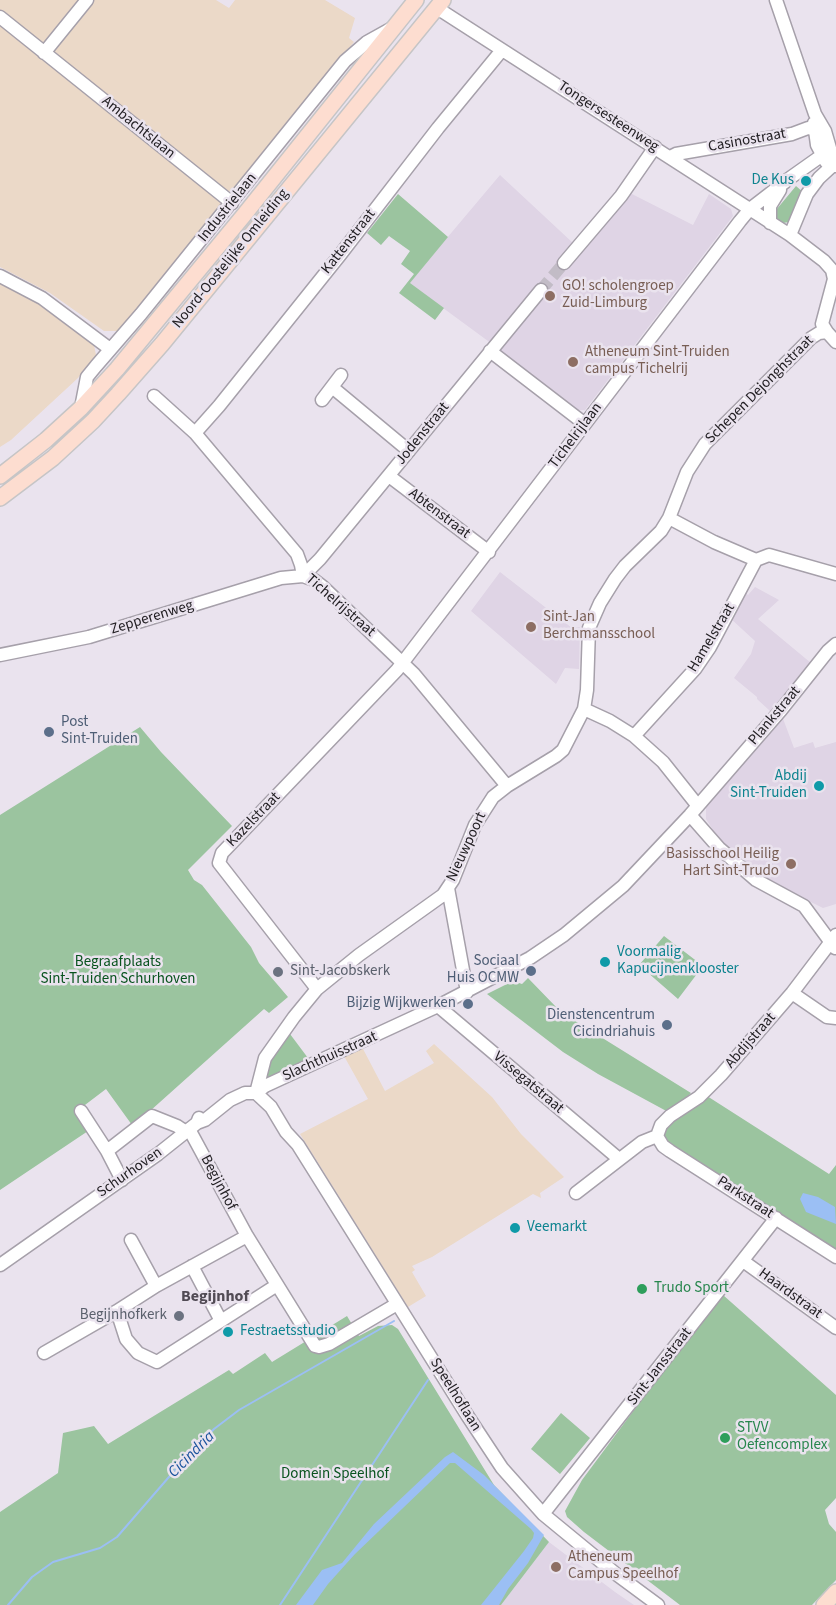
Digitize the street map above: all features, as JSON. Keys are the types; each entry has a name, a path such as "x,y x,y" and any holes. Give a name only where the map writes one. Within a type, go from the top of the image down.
{"main road":[{"name":"Noord-Oostelijke Omleiding","path":"0,476 46,440 81,408 149,332 416,0"},
{"name":"Noord-Oostelijke Omleiding","path":"0,498 53,458 93,421 162,344 435,3"},
{"path":"824,1605 836,1592"}],"street":[{"path":"44,53 87,0"},
{"path":"776,0 815,114 818,131 832,159 807,194 790,235"},
{"name":"Tongersesteenweg","path":"435,3 502,50 790,235 824,261 835,274"},
{"name":"Ambachtslaan","path":"0,17 232,203"},
{"name":"Industrielaan","path":"81,408 87,377 141,315 345,61 367,42 396,26"},
{"name":"Kattenstraat","path":"195,433 219,406 502,50"},
{"path":"802,170 818,131"},
{"name":"Casinostraat","path":"670,157 676,154 818,131"},
{"path":"564,263 621,196 655,147"},
{"name":"Tichelrijlaan","path":"402,663 489,552 745,206 802,170 832,159"},
{"path":"770,222 770,206 785,182"},
{"path":"831,337 824,328 822,320 833,288 835,274"},
{"path":"0,276 42,298 110,349"},
{"name":"Jodenstraat","path":"303,576 320,559 541,290"},
{"name":"Schepen Dejonghstraat","path":"584,709 588,638 592,619 625,566 661,531 669,518 687,472 705,444 811,338 819,333 831,337"},
{"path":"489,351 585,424"},
{"path":"322,400 341,375"},
{"path":"332,387 409,451"},
{"name":"Tichelrijstraat","path":"154,396 195,433 297,554 302,565 303,576 323,587 414,674 507,786"},
{"name":"Abtenstraat","path":"389,476 489,552"},
{"path":"669,518 714,542 756,560 769,555 836,574"},
{"name":"Hamelstraat","path":"634,736 695,669 710,647 756,560"},
{"name":"Zepperenweg","path":"0,655 89,637 281,578 303,576"},
{"name":"Plankstraat","path":"467,992 530,958 596,910 623,886 694,811 836,644"},
{"name":"Kazelstraat","path":"317,989 219,863 222,853 383,686 402,663"},
{"path":"584,709 634,736 663,762 719,848 756,880 804,906 835,941"},
{"name":"Nieuwpoort","path":"467,992 448,888 483,810 493,797 507,786 563,750 584,709"},
{"path":"259,1088 265,1058 317,989 359,955 443,895 448,888"},
{"name":"Abdijstraat","path":"657,1136 661,1125 670,1116 699,1097 714,1082 835,941"},
{"name":"Slachthuisstraat","path":"259,1088 467,992"},
{"path":"792,993 827,1017 836,1018"},
{"name":"Vissegatstraat","path":"438,1006 619,1159"},
{"name":"Schurhoven","path":"0,1265 122,1180 190,1128 224,1096 243,1086 259,1088"},
{"name":"Speelhoflaan","path":"259,1088 286,1132 298,1145 502,1468 543,1514 658,1605"},
{"path":"81,1111 107,1151 122,1180"},
{"path":"107,1151 145,1119 152,1116 177,1126 190,1128"},
{"name":"Begijnhof","path":"190,1128 247,1236 309,1340 315,1346 329,1344 397,1304"},
{"path":"576,1193 642,1142 657,1136"},
{"name":"Parkstraat","path":"657,1136 663,1146 670,1151 836,1257"},
{"name":"Sint-Jansstraat","path":"543,1514 776,1218"},
{"path":"44,1353 156,1286 247,1236"},
{"path":"131,1240 156,1286"},
{"name":"Haardstraat","path":"743,1261 836,1328"},
{"path":"192,1266 221,1321"},
{"path":"117,1311 129,1345 138,1353 158,1362 277,1285"}],"shaded area":[{"path":"0,0 216,0 229,8 235,0 325,0 355,18 349,38 354,42 118,331 104,331 50,293 0,267"},
{"name":"GO! scholengroep Zuid-Limburg","path":"500,175 573,243 628,192 693,225 709,194 731,209 733,216 585,410 575,410 488,341 409,283"},
{"path":"0,281 50,309 90,339 96,355 78,378 11,440 0,447"},
{"name":"Sint-Jan Berchmansschool","path":"500,572 572,628 580,627 579,669 565,668 556,684 471,611"},
{"path":"755,587 779,600 758,619 811,663 770,711 734,678 751,654 755,641 730,618 743,591 748,595"},
{"path":"782,716 794,748 813,742 815,748 836,742 836,904 823,908 762,878 719,839 706,819 706,805"},
{"path":"434,1044 492,1097 521,1134 564,1177 540,1193 541,1198 533,1194 432,1257 412,1266 415,1270 412,1272 426,1296 408,1307 300,1134 368,1099 344,1056 362,1047 385,1091 434,1063 426,1051"},
{"name":"Atheneum Campus Speelhof","path":"549,1542 615,1592 634,1605 501,1605"}],"green space":[{"path":"796,186 804,193 789,222 783,223 777,219 776,210"},
{"path":"398,194 448,237 410,283 444,308 435,320 399,293 414,274 401,264 410,251 389,236 381,245 367,233"},
{"name":"Begraafplaats Sint-Truiden Schurhoven","path":"140,727 232,826 188,870 251,947 259,963 288,997 269,1013 264,1009 132,1125 106,1089 81,1108 94,1127 0,1190 0,815"},
{"path":"664,936 703,966 678,999 639,965"},
{"path":"528,978 567,1016 691,1093 670,1113 563,1052 487,994 513,981 522,984"},
{"path":"290,1034 311,1062 272,1078 267,1077 269,1060"},
{"path":"707,1096 829,1174 836,1165 836,1253 666,1142 665,1130 670,1124"},
{"name":"STVV Oefencomplex","path":"723,1295 836,1395 836,1498 825,1510 829,1524 836,1532 836,1580 812,1605 680,1605 584,1532 567,1517 565,1511 582,1480 686,1340"},
{"name":"Domein Speelhof","path":"347,1316 359,1336 378,1326 392,1325 398,1329 494,1485 549,1542 501,1605 0,1605 0,1512 58,1473 63,1433 94,1426 108,1444 229,1370 233,1374 265,1353 272,1362"},
{"path":"561,1413 590,1438 560,1474 531,1449"}],"water":[{"path":"803,1193 818,1197 835,1207 836,1224 806,1212 800,1199"},
{"path":"453,1452 484,1475 544,1535 499,1605 481,1605 524,1551 534,1533 455,1463 450,1463 355,1554 313,1605 296,1605 322,1570 342,1563 374,1524"}],"waterway":[{"name":"Cicindria","path":"8,1605 32,1577 53,1562 100,1548 117,1537 188,1455 214,1429 239,1410 394,1321"},
{"path":"280,1605 428,1380"}],"tunnel":[{"path":"541,290 564,263"}],"place":[{"name":"De Kus","path":"806,181"},
{"name":"GO! scholengroep Zuid-Limburg","path":"550,296"},
{"name":"Atheneum Sint-Truiden campus Tichelrij","path":"573,362"},
{"name":"Sint-Jan Berchmansschool","path":"531,627"},
{"name":"Post Sint-Truiden","path":"49,732"},
{"name":"Abdij Sint-Truiden","path":"819,786"},
{"name":"Basisschool Heilig Hart Sint-Trudo","path":"791,864"},
{"name":"Voormalig Kapucijnenklooster","path":"605,962"},
{"name":"Sociaal Huis OCMW","path":"531,971"},
{"name":"Sint-Jacobskerk","path":"278,972"},
{"name":"Bijzig Wijkwerken","path":"468,1004"},
{"name":"Dienstencentrum Cicindriahuis","path":"667,1025"},
{"name":"Veemarkt","path":"515,1228"},
{"name":"Trudo Sport","path":"642,1289"},
{"name":"Begijnhofkerk","path":"179,1316"},
{"name":"Festraetsstudio","path":"228,1332"},
{"name":"STVV Oefencomplex","path":"725,1438"},
{"name":"Atheneum Campus Speelhof","path":"556,1567"}],"district":[{"name":"Begijnhof","path":"215,1297"}]}
